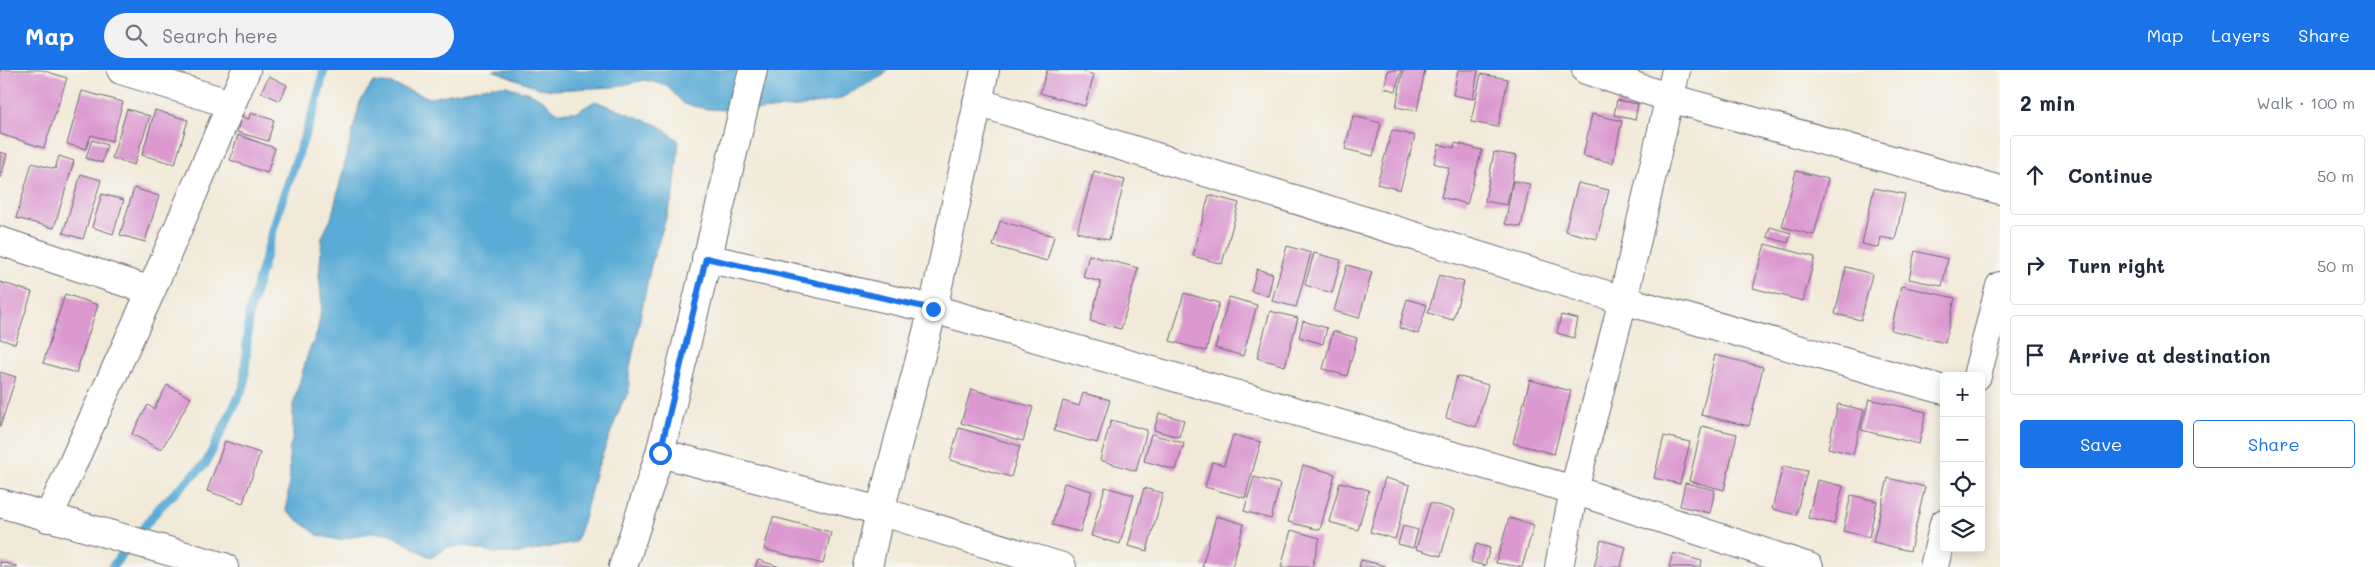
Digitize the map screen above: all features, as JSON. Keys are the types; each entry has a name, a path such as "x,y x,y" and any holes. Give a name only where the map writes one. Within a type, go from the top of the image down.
{"street":[{"path":"121,70 231,104"},
{"path":"48,518 150,291 246,70"},
{"path":"623,567 660,453 753,70"},
{"path":"868,567 880,511 933,309 985,70"},
{"path":"1586,70 1670,98 2000,190"},
{"path":"1559,567 1574,490 1623,300 1676,70"},
{"path":"977,102 1623,300 1940,389"},
{"path":"0,241 150,291"},
{"path":"706,258 933,309 1574,490 1809,567"},
{"path":"1978,372 2000,286"},
{"path":"660,453 880,511 1062,567"},
{"path":"0,503 224,567"},
{"path":"1934,567 1940,541"}],"water":[{"path":"492,70 887,70 884,75 839,99 798,107 748,111 707,109 684,104 666,85 645,80 614,87 554,90 539,88"},
{"path":"373,82 392,84 430,98 492,86 506,86 532,94 546,102 556,112 577,112 595,101 660,126 679,141 674,193 651,265 629,372 629,393 622,403 595,474 576,542 520,553 493,553 468,546 448,547 431,558 388,533 370,533 338,540 318,535 286,511 290,474 289,450 293,437 293,405 308,353 317,333 322,305 319,276 322,237 331,219 360,102"}],"building":[{"path":"0,70 42,70 67,78 44,148 0,134"},
{"path":"1047,70 1078,70 1094,75 1085,106 1040,93"},
{"path":"1388,70 1401,70 1396,91 1384,88"},
{"path":"1403,70 1425,70 1417,111 1396,107"},
{"path":"1458,70 1478,70 1473,99 1453,95"},
{"path":"1481,74 1508,79 1498,127 1471,122"},
{"path":"269,76 287,85 280,101 261,92"},
{"path":"82,91 123,102 112,141 91,135 86,149 67,144"},
{"path":"1617,100 1638,104 1635,120 1614,115"},
{"path":"127,109 150,116 134,165 112,158"},
{"path":"155,110 188,120 175,164 142,155"},
{"path":"250,113 274,120 268,141 237,132 241,117 249,119"},
{"path":"1592,114 1622,121 1613,163 1583,156"},
{"path":"1353,116 1381,123 1373,156 1345,149"},
{"path":"1392,130 1415,136 1400,190 1377,184"},
{"path":"238,135 275,148 267,173 230,160"},
{"path":"92,140 107,145 102,163 86,158"},
{"path":"1455,143 1482,150 1467,204 1441,197 1449,168 1434,163 1439,144 1454,148"},
{"path":"0,152 7,154 1,178 0,178"},
{"path":"1494,152 1517,156 1507,205 1485,201"},
{"path":"59,156 74,161 54,228 16,218 32,163 55,169"},
{"path":"1094,171 1125,180 1109,240 1077,232"},
{"path":"1796,171 1828,179 1814,235 1782,227"},
{"path":"81,174 101,180 83,239 63,233"},
{"path":"1513,181 1530,184 1521,227 1505,224"},
{"path":"1578,183 1609,190 1597,239 1565,231"},
{"path":"134,188 159,196 145,242 120,235"},
{"path":"1874,188 1905,194 1895,240 1881,237 1879,248 1862,244"},
{"path":"102,194 124,200 113,234 92,227"},
{"path":"1209,195 1239,203 1222,264 1193,256"},
{"path":"1000,221 1054,236 1047,261 993,246"},
{"path":"1770,227 1791,233 1788,243 1767,237"},
{"path":"1765,244 1815,257 1803,301 1753,288"},
{"path":"1287,246 1311,253 1296,307 1272,301"},
{"path":"1915,251 1948,259 1942,286 1909,279"},
{"path":"1314,253 1341,260 1332,293 1305,285"},
{"path":"1089,255 1138,268 1121,329 1090,321 1101,282 1083,277"},
{"path":"1347,265 1372,272 1359,318 1334,311"},
{"path":"1846,267 1872,274 1861,320 1835,314"},
{"path":"1257,269 1273,274 1268,296 1251,291"},
{"path":"1439,275 1464,282 1453,320 1428,313"},
{"path":"0,282 32,292 15,344 0,339"},
{"path":"1901,286 1955,298 1945,343 1891,330"},
{"path":"1184,293 1219,303 1206,351 1170,341"},
{"path":"65,294 98,305 76,373 43,363"},
{"path":"1229,297 1257,305 1243,356 1215,348"},
{"path":"1407,299 1427,305 1418,334 1399,328"},
{"path":"1270,311 1298,318 1285,366 1257,358"},
{"path":"1561,315 1578,319 1574,338 1557,333"},
{"path":"1303,321 1327,328 1323,344 1299,337"},
{"path":"1333,331 1357,338 1347,376 1323,369"},
{"path":"1715,355 1763,367 1749,426 1701,415"},
{"path":"0,372 16,377 0,427"},
{"path":"1457,376 1488,385 1476,427 1446,418"},
{"path":"1530,380 1571,391 1554,454 1513,443"},
{"path":"167,385 191,398 161,450 132,434 148,405 154,409"},
{"path":"971,389 1033,407 1023,441 961,423"},
{"path":"1083,393 1110,400 1097,443 1054,431 1063,401 1079,406"},
{"path":"1869,399 1926,412 1919,444 1861,430"},
{"path":"1838,404 1864,410 1853,454 1828,448"},
{"path":"1159,413 1184,420 1179,437 1154,430"},
{"path":"1111,420 1147,430 1136,471 1100,460"},
{"path":"1702,426 1737,434 1724,490 1689,481"},
{"path":"959,428 1020,446 1011,477 950,460"},
{"path":"1151,434 1184,443 1176,470 1144,461"},
{"path":"1233,435 1261,442 1245,498 1205,487 1212,462 1224,465"},
{"path":"1664,436 1690,442 1680,484 1654,478"},
{"path":"225,441 260,453 243,503 207,491"},
{"path":"1303,465 1335,474 1320,530 1288,522"},
{"path":"1783,466 1807,471 1796,515 1772,509"},
{"path":"1254,477 1280,484 1271,519 1244,511"},
{"path":"1385,478 1410,485 1395,539 1370,532"},
{"path":"1888,478 1925,487 1910,551 1873,542"},
{"path":"1817,480 1843,486 1834,524 1808,518"},
{"path":"1340,482 1369,490 1358,530 1329,522"},
{"path":"1064,483 1092,491 1080,532 1052,525"},
{"path":"1685,483 1715,490 1710,513 1680,506"},
{"path":"1105,487 1134,495 1120,544 1091,536"},
{"path":"1144,488 1163,493 1147,551 1128,546"},
{"path":"1851,495 1877,501 1869,537 1843,531"},
{"path":"1430,503 1454,510 1441,556 1416,549"},
{"path":"1216,516 1244,524 1232,567 1202,567"},
{"path":"773,517 831,532 823,564 764,549"},
{"path":"1509,518 1534,525 1522,567 1496,563"},
{"path":"1403,526 1418,530 1413,548 1398,544"},
{"path":"1291,530 1320,538 1312,567 1281,567"},
{"path":"1601,540 1626,547 1621,567 1594,567"},
{"path":"1476,544 1490,548 1485,566 1471,562"},
{"path":"1673,553 1702,561 1700,567 1669,567"},
{"path":"758,560 780,567 755,567"},
{"path":"1361,560 1386,566 1386,567 1359,567"},
{"path":"0,562 17,566 17,567 0,567"}],"waterway":[{"path":"112,567 160,507 206,463 244,386 249,314 280,206 315,107 324,70"}],"route":[{"path":"660,453 706,258 933,309"}]}
